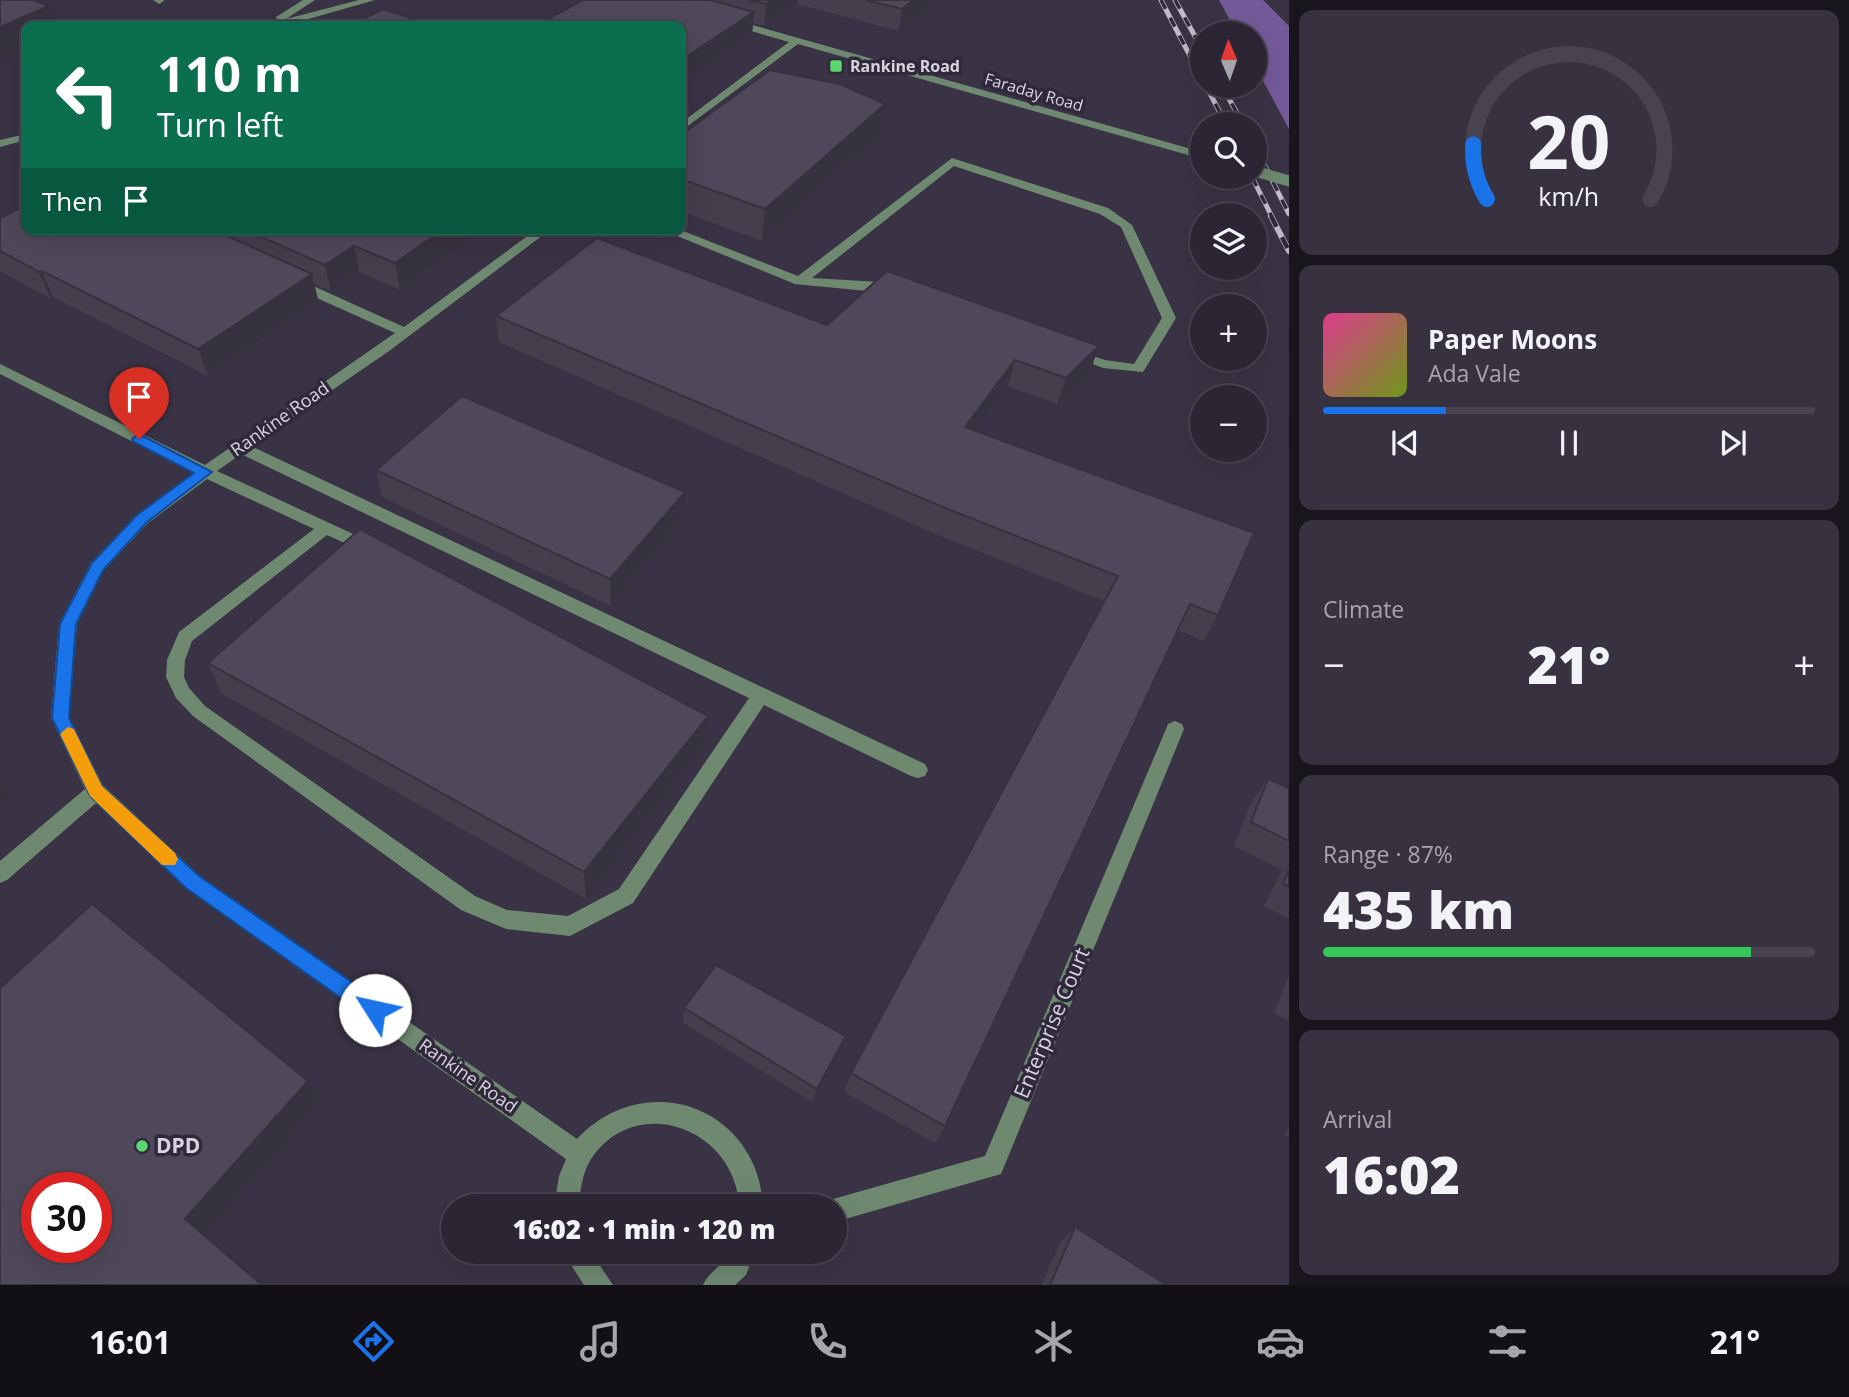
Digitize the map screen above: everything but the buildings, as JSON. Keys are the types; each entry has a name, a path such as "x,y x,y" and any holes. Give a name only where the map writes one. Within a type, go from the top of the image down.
{"street":[{"path":"278,21 310,0"},
{"path":"289,21 370,0"},
{"name":"Faraday Road","path":"723,20 1190,153"},
{"path":"686,124 795,42"},
{"path":"0,144 21,138"},
{"path":"800,281 952,162 1104,211 1126,225 1169,318 1138,369 1103,364 1064,350"},
{"path":"1267,175 1289,181"},
{"name":"Rankine Road","path":"536,235 142,519 97,567 68,624 60,718 96,791 193,882 580,1155"},
{"path":"681,235 800,281 880,286 906,295"},
{"path":"276,275 404,332"},
{"path":"0,368 205,472 388,557"},
{"path":"239,447 918,770"},
{"path":"327,527 185,637 174,660 177,688 199,710 468,903 506,919 570,926 626,896 760,696"},
{"name":"Enterprise Court","path":"847,1207 993,1166 1175,729"},
{"path":"0,874 96,791"},
{"path":"566,1194 580,1155 601,1130 628,1115 658,1110 680,1112 709,1125 739,1158 751,1194"},
{"path":"585,1264 600,1285"},
{"path":"716,1285 738,1264"}],"shaded area":[{"path":"1219,0 1263,0 1289,26 1289,129 1267,88 1267,21 1230,21"}],"railway":[{"path":"1161,0 1190,56"},
{"path":"1175,0 1190,27"},
{"path":"1212,98 1220,112"},
{"path":"1229,98 1236,112"},
{"path":"1267,170 1289,214"},
{"path":"1258,189 1272,217"},
{"path":"1271,216 1289,251"}],"slow traffic":[{"path":"68,734 96,791 169,859"}],"place":[{"name":"Rankine Road","path":"836,66"},
{"name":"DPD","path":"142,1146"}],"route":[{"path":"139,439 205,472 142,519 97,567 68,624 60,718 96,791 193,882 375,1010"}]}
